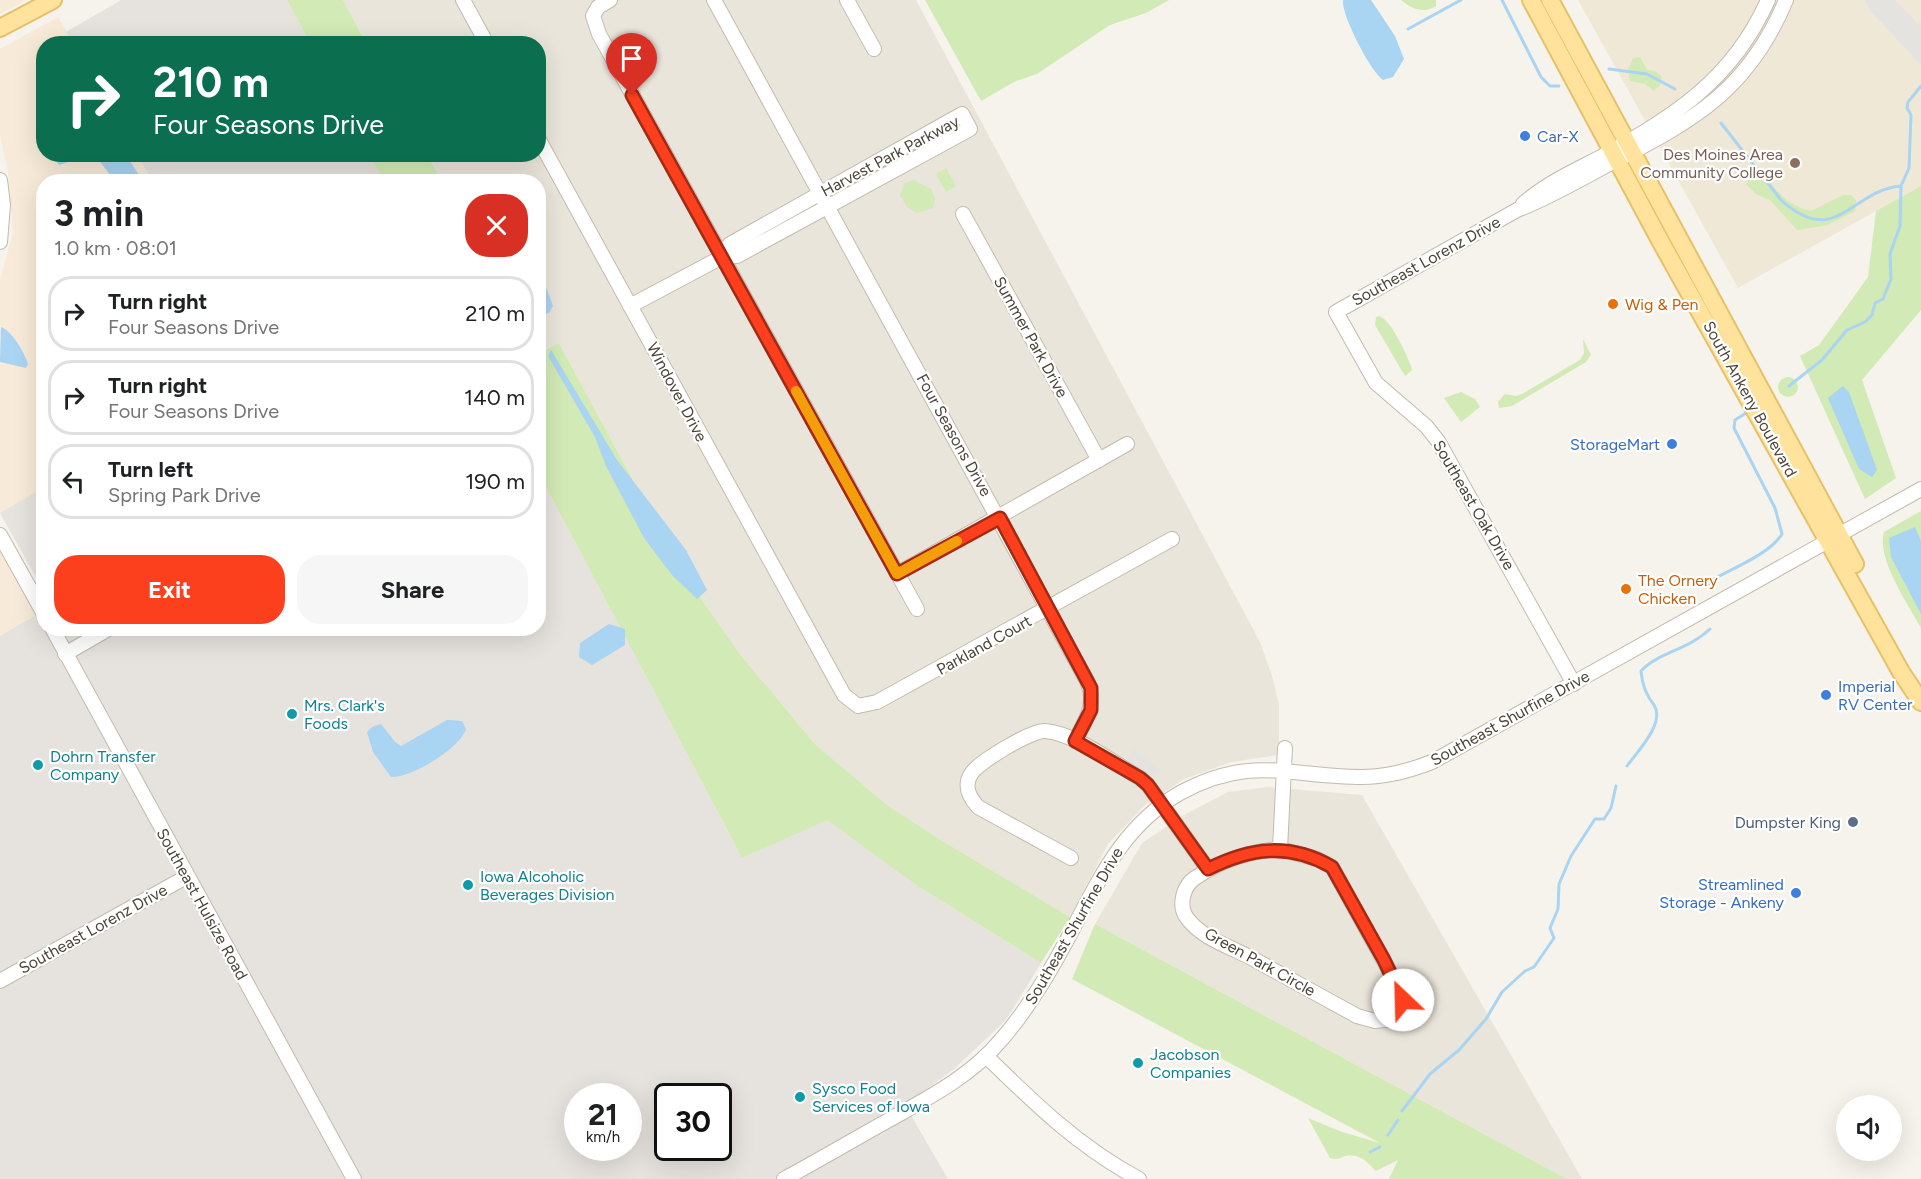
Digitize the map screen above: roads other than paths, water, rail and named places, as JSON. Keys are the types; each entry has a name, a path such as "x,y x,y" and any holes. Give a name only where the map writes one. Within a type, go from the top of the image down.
{"main road":[{"path":"0,28 53,0"},
{"name":"South Ankeny Boulevard","path":"1531,0 1614,155 1921,693"},
{"name":"South Ankeny Boulevard","path":"1550,0 1834,537 1901,672 1921,702"}],"street":[{"path":"463,0 483,36"},
{"path":"610,0 598,7 593,16 599,34 917,609"},
{"name":"Four Seasons Drive","path":"714,0 1000,518 1091,688 1091,710 1075,741"},
{"path":"847,0 874,49"},
{"path":"1630,148 1677,113 1709,85 1743,45 1768,0"},
{"path":"1630,148 1688,122 1731,86 1758,55 1786,0"},
{"name":"Harvest Park Parkway","path":"630,306 722,257 737,256 829,208 970,129 962,114 730,244 722,257"},
{"name":"Southeast Lorenz Drive","path":"1336,312 1517,210 1548,185 1630,148"},
{"name":"Windover Drive","path":"546,153 816,645"},
{"path":"0,180 3,206 0,242"},
{"name":"Summer Park Drive","path":"963,214 1100,460"},
{"name":"Southeast Oak Drive","path":"1336,312 1376,383 1426,426 1438,441 1574,684"},
{"path":"897,574 1000,518 1127,444"},
{"name":"Southeast Shurfine Drive","path":"784,1179 952,1084 986,1056 1002,1040 1042,986 1110,859 1139,823 1161,804 1213,778 1255,769 1285,769 1360,777 1415,769 1449,754 1921,489"},
{"path":"0,535 36,600"},
{"name":"Parkland Court","path":"816,645 844,695 858,706 868,706 1172,539"},
{"name":"Southeast Hulsize Road","path":"55,636 354,1179"},
{"path":"65,654 96,636"},
{"path":"1071,858 978,807 969,796 967,786 970,774 1031,734 1044,731 1075,741 1140,778 1208,869 1241,854 1280,849 1285,748"},
{"name":"Green Park Circle","path":"1208,869 1190,881 1183,895 1182,909 1187,919 1199,929 1357,1016 1375,1022 1392,1019 1401,1007 1401,992 1332,867 1317,859 1280,849"},
{"name":"Southeast Lorenz Drive","path":"0,981 186,877"},
{"path":"986,1056 1058,1126 1108,1161 1139,1179"}],"water":[{"path":"1343,0 1371,0 1395,36 1404,59 1393,77 1383,80 1371,66 1351,29"},
{"path":"100,162 131,162 138,174 110,174"},
{"path":"546,287 553,306 546,314"},
{"path":"1,327 21,348 28,364 26,368 0,362"},
{"path":"551,350 617,460 686,550 707,590 697,599 672,575 644,538 606,466 595,437 548,356"},
{"path":"1843,386 1849,392 1877,470 1872,477 1859,469 1828,398"},
{"path":"1915,527 1921,541 1921,614 1891,557 1889,538"},
{"path":"609,624 625,629 625,645 592,665 579,657 580,643"},
{"path":"447,720 462,721 466,729 462,737 434,760 411,773 400,776 391,777 373,752 367,732 372,727 381,724 401,746"}],"waterway":[{"path":"1408,29 1461,0"},
{"path":"1502,0 1541,77 1550,86 1559,86"},
{"path":"1609,69 1647,74 1675,89"},
{"path":"1789,386 1822,360 1847,330 1865,322 1872,315 1875,303 1883,299 1891,279 1890,254 1900,226 1901,186 1909,168 1911,115 1907,108 1908,102 1921,86"},
{"path":"1721,123 1781,200 1800,214 1816,219 1830,219 1884,190 1901,186"},
{"path":"1708,586 1710,581 1769,548 1782,534 1775,508 1734,428 1735,420 1746,413"},
{"path":"1627,766 1648,737 1656,720 1657,712 1645,690 1641,671 1655,660 1692,642 1710,629"},
{"path":"1402,1111 1430,1074 1459,1050 1486,1019 1502,992 1525,971 1534,967 1554,938 1550,928 1558,909 1559,884 1571,856 1595,819 1604,819 1611,808 1616,786"},
{"path":"1388,1135 1398,1120"},
{"path":"1370,1152 1380,1147"}],"place":[{"name":"Car-X","path":"1525,136"},
{"name":"Des Moines Area Community College","path":"1795,163"},
{"name":"Wig & Pen","path":"1613,304"},
{"name":"StorageMart","path":"1672,444"},
{"name":"The Ornery Chicken","path":"1626,589"},
{"name":"Imperial RV Center","path":"1826,695"},
{"name":"Mrs. Clark's Foods","path":"292,714"},
{"name":"Dohrn Transfer Company","path":"38,765"},
{"name":"Dumpster King","path":"1853,822"},
{"name":"Iowa Alcoholic Beverages Division","path":"468,885"},
{"name":"Streamlined Storage - Ankeny","path":"1796,893"},
{"name":"Jacobson Companies","path":"1138,1063"},
{"name":"Sysco Food Services of Iowa","path":"800,1097"}]}
